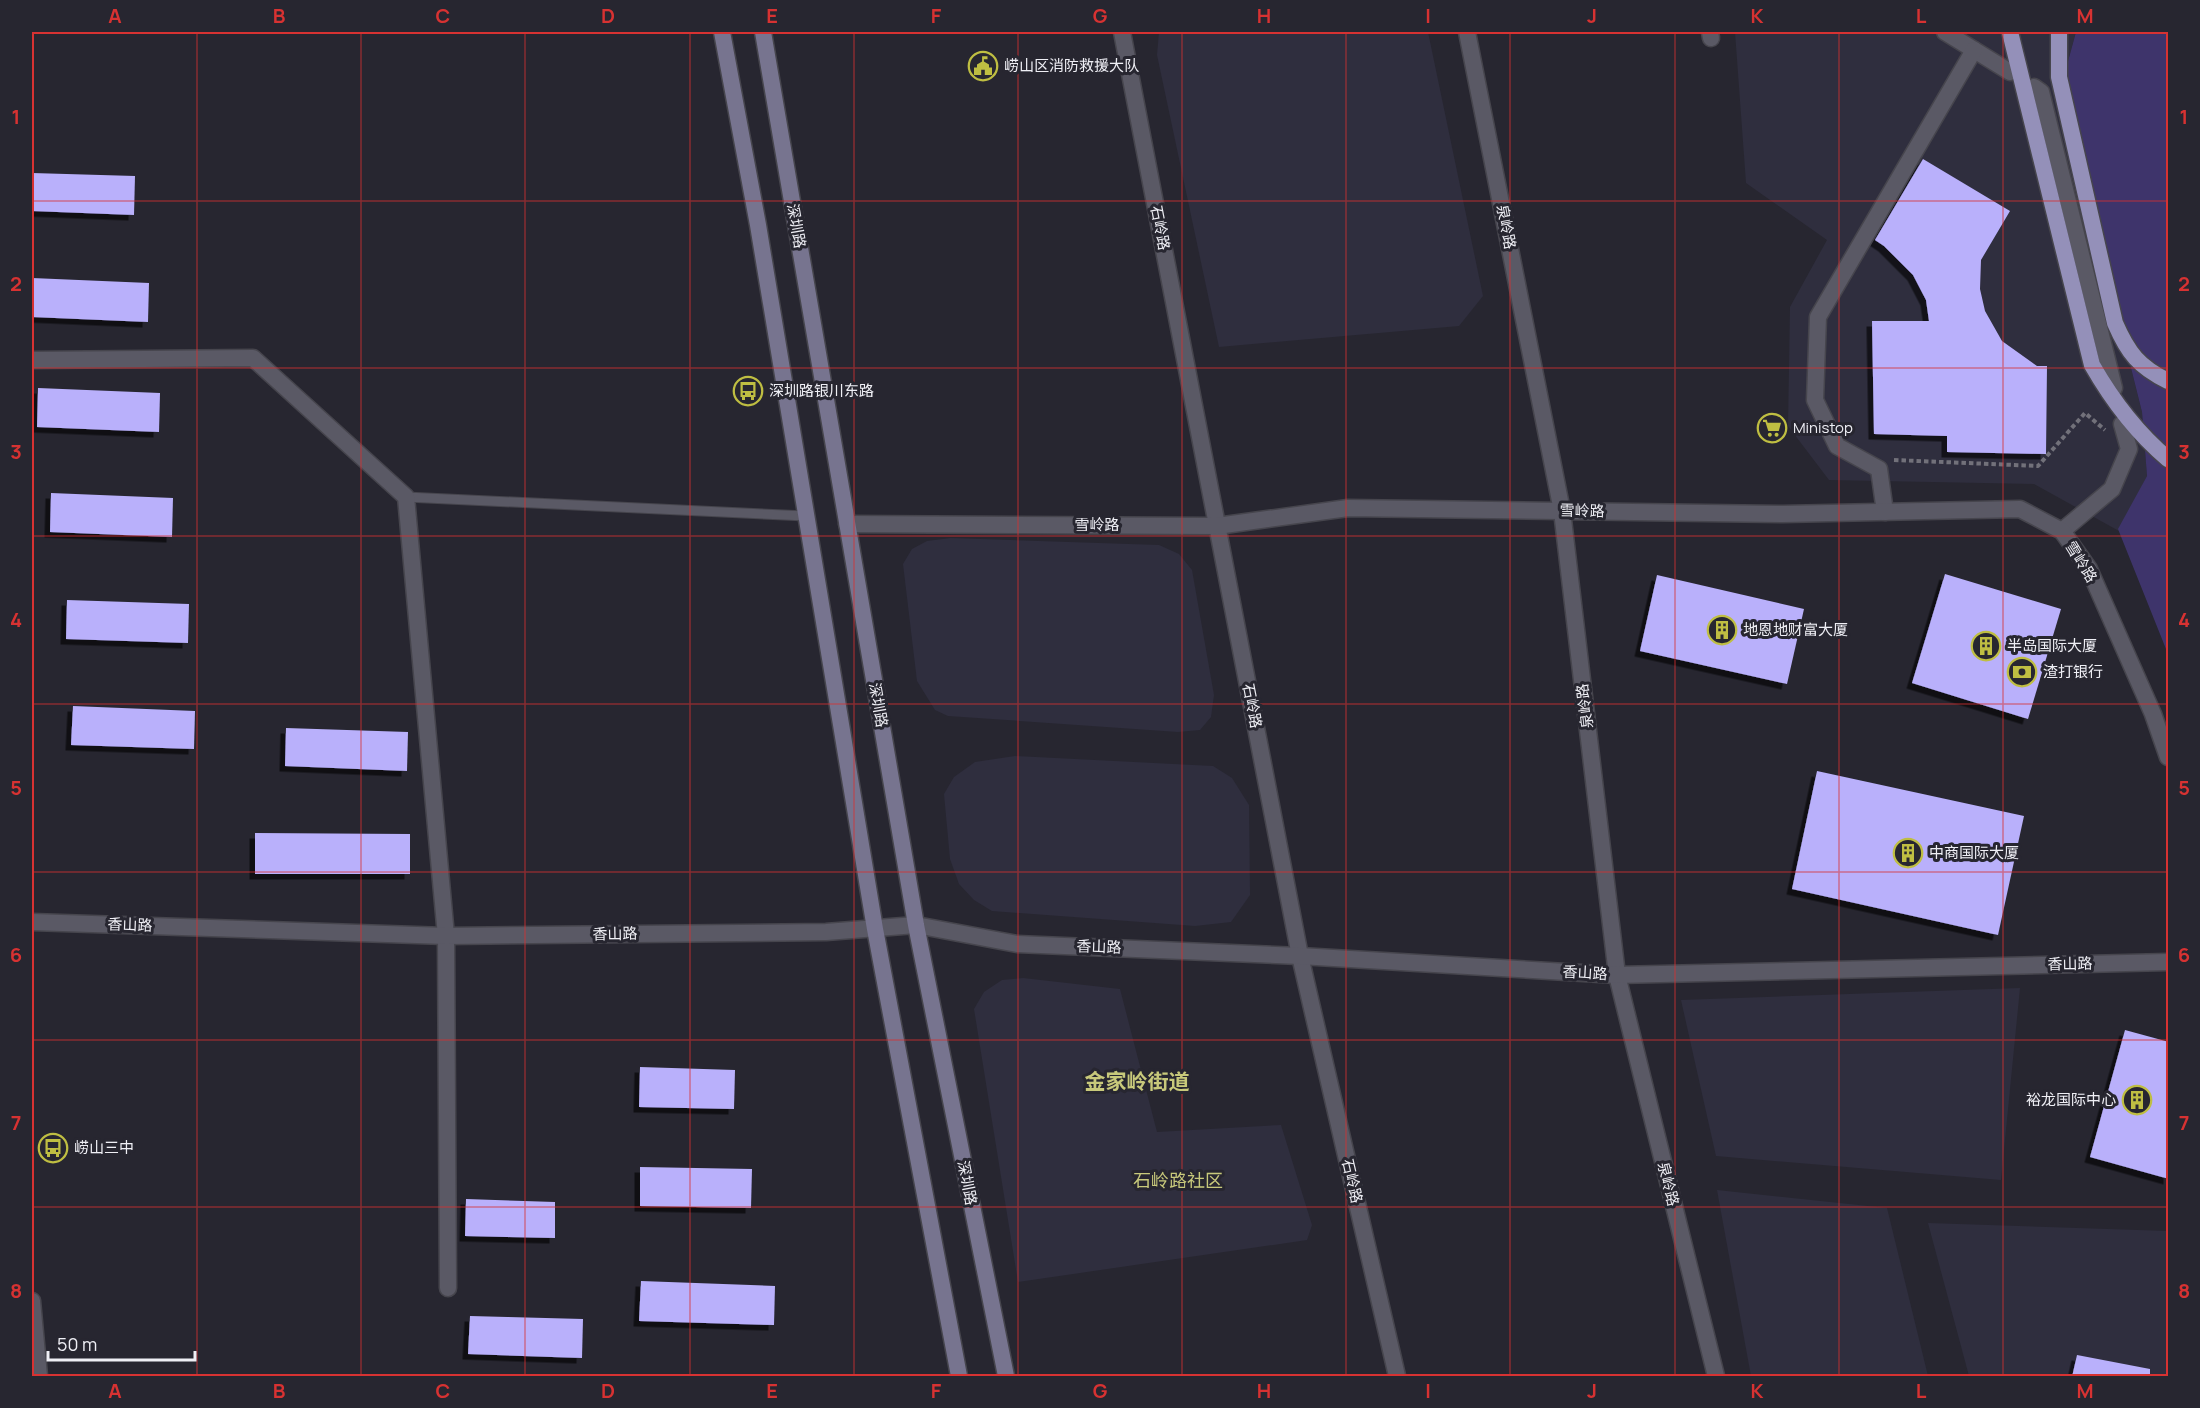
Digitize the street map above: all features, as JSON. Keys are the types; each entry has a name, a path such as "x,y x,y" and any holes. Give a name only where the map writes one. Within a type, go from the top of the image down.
{"main road":[{"path":"722,32 756,213 875,929 959,1377"},
{"name":"深圳路","path":"763,32 916,925 1006,1377"},
{"path":"2010,32 2091,365 2111,398 2154,447 2169,459"},
{"path":"2059,32 2059,77 2115,323 2129,351 2138,361 2153,374 2169,381"}],"street":[{"name":"石岭路","path":"1122,32 1300,956 1397,1377"},
{"name":"泉岭路","path":"1467,32 1562,511 1617,975 1716,1377"},
{"path":"1945,32 2010,72"},
{"path":"1885,512 1879,469 1837,446 1815,400 1818,317 1974,50"},
{"path":"2034,87 2041,92 2114,388"},
{"path":"32,360 253,358 406,497 446,936 448,1288"},
{"path":"2061,531 2112,489 2129,449 2122,424"},
{"name":"雪岭路","path":"847,524 1217,526 1348,508 1783,514 2020,509 2061,531 2089,569 2153,714 2169,757"},
{"name":"香山路","path":"32,922 446,936 826,932 916,925 1017,944 1300,956 1617,975 2169,962"},
{"path":"32,1301 39,1377"}],"lane":[{"path":"406,497 806,516"}],"path":[{"path":"1860,459 2038,466 2085,413 2129,449"}],"shaded area":[{"path":"1159,32 1428,32 1483,296 1459,326 1219,347 1157,55"},
{"path":"1735,32 2076,32 2061,87 2142,412 2147,476 2119,531 2034,484 1829,480 1788,426 1790,307 1827,240 1746,183"},
{"path":"2076,32 2168,32 2168,654 2118,529 2147,476 2142,412 2061,87"},
{"path":"951,538 1159,545 1179,554 1192,570 1214,695 1211,717 1200,730 1178,732 948,716 935,710 917,681 903,564 912,549 927,541"},
{"path":"1015,756 1213,766 1232,778 1249,805 1250,895 1231,922 1195,926 992,911 974,900 959,884 950,859 944,794 954,777 975,762"},
{"path":"1023,978 1120,989 1157,1132 1281,1125 1312,1225 1307,1240 1018,1282 974,1009 984,992 1002,980"},
{"path":"2020,988 2001,1180 1716,1156 1681,1000"},
{"path":"1717,1190 1887,1208 1928,1376 1751,1376"},
{"path":"1928,1223 2168,1231 2168,1376 1969,1376"}],"building":[{"path":"1923,159 2010,211 1981,260 1980,289 1985,311 2002,341 2037,366 2047,366 2046,454 1947,452 1947,436 1874,434 1872,321 1929,321 1926,300 1913,275 1875,240"},
{"path":"32,173 135,176 134,215 32,211"},
{"path":"32,278 149,283 148,322 32,317"},
{"path":"38,388 160,393 159,432 37,427"},
{"path":"51,493 173,498 172,537 50,532"},
{"name":"半岛国际大厦","path":"1945,574 2061,609 2028,719 1912,683"},
{"name":"地恩地财富大厦","path":"1657,575 1804,609 1787,684 1640,651"},
{"path":"67,600 189,604 188,643 66,639"},
{"path":"73,706 195,711 194,749 71,745"},
{"path":"286,728 408,732 407,771 285,766"},
{"name":"中商国际大厦","path":"1817,771 2024,816 1998,935 1792,889"},
{"path":"255,833 410,834 410,874 255,874"},
{"name":"裕龙国际中心","path":"2125,1030 2169,1042 2169,1179 2090,1157"},
{"path":"640,1067 735,1070 734,1109 639,1107"},
{"path":"640,1167 752,1169 751,1208 640,1206"},
{"path":"466,1199 555,1202 555,1238 465,1236"},
{"path":"641,1281 775,1286 774,1325 639,1321"},
{"path":"470,1316 583,1319 582,1358 468,1354"},
{"path":"2077,1355 2150,1369 2150,1377 2072,1377"}],"place":[{"name":"崂山区消防救援大队","path":"983,66"},
{"name":"深圳路银川东路","path":"748,391"},
{"name":"Ministop","path":"1772,428"},
{"name":"地恩地财富大厦","path":"1722,630"},
{"name":"半岛国际大厦","path":"1986,646"},
{"name":"渣打银行","path":"2022,672"},
{"name":"中商国际大厦","path":"1908,853"},
{"name":"裕龙国际中心","path":"2137,1100"},
{"name":"崂山三中","path":"53,1148"}],"district":[{"name":"金家岭街道","path":"1137,1082"},
{"name":"石岭路社区","path":"1178,1181"}]}
